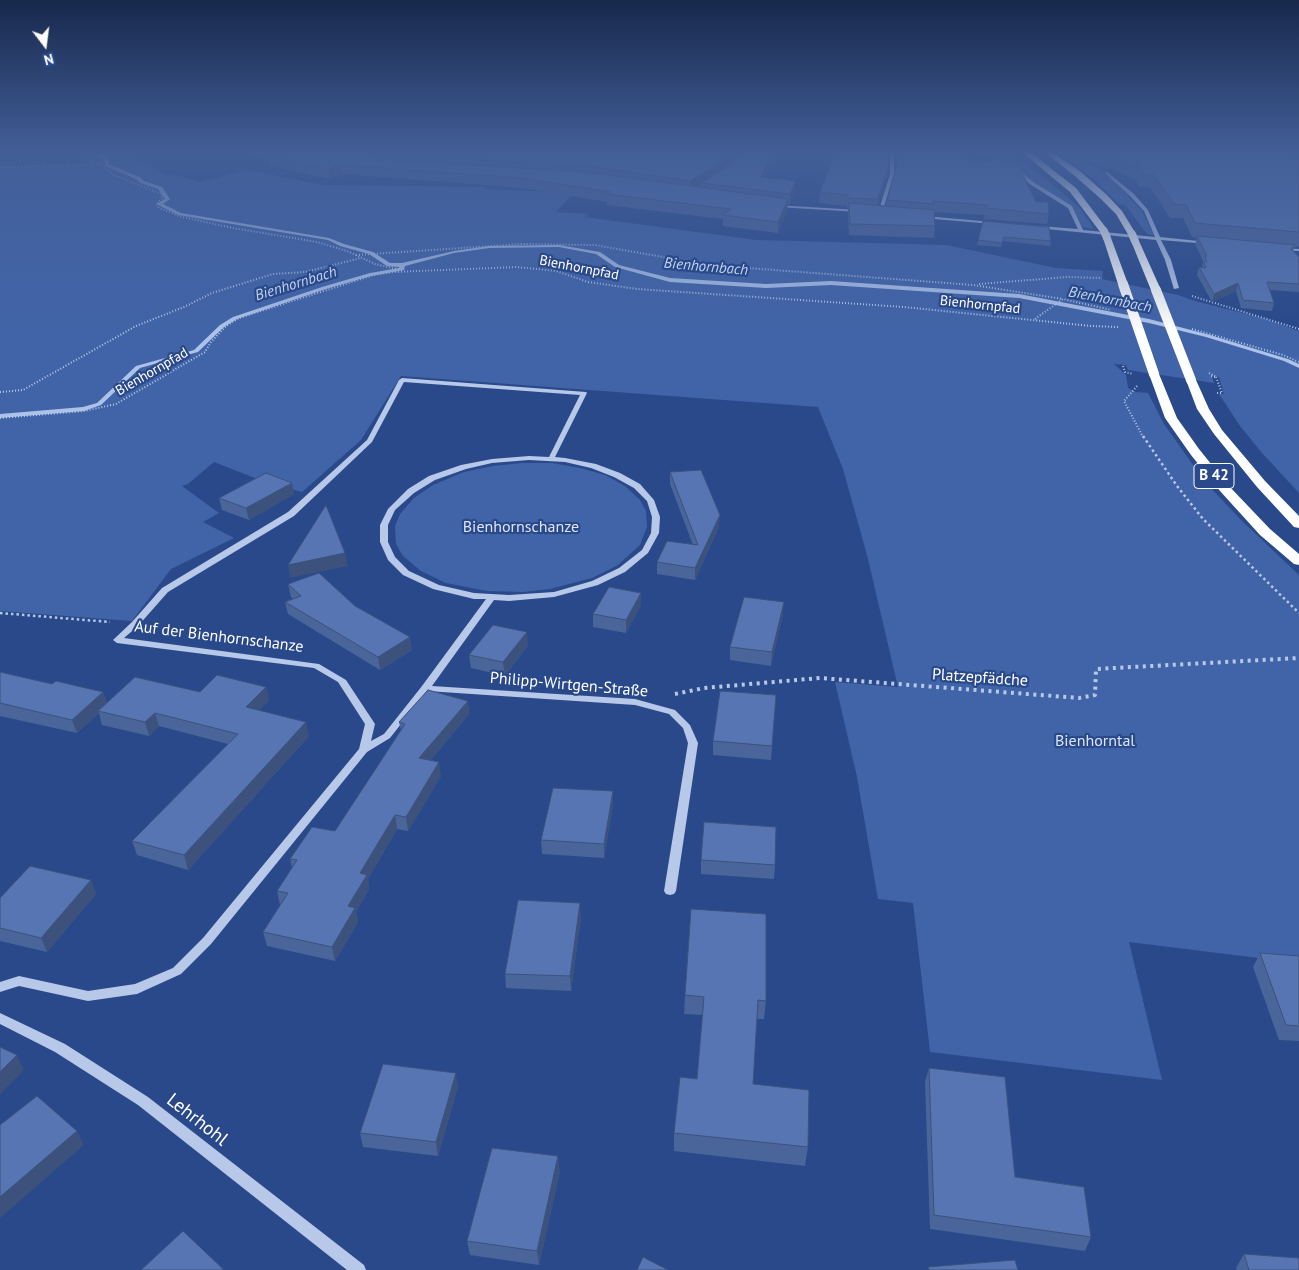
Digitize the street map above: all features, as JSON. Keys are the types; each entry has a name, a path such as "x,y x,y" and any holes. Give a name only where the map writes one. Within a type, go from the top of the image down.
{"highway":[{"name":"B 42","path":"1090,211 1106,235 1171,418 1194,452 1224,488 1265,532 1299,561"},
{"name":"B 42","path":"1117,211 1134,237 1203,409 1218,432 1261,484 1299,524"}],"street":[{"path":"852,211 864,212"},
{"path":"1072,211 1082,232"},
{"path":"1146,211 1159,239 1176,288"},
{"path":"872,212 887,213"},
{"path":"919,216 1001,224"},
{"path":"1030,227 1217,244"},
{"path":"1275,248 1299,250"},
{"name":"Auf der Bienhornschanze","path":"364,750 370,724 341,680 316,666 118,640 136,624 165,590 290,514 370,441 402,380 584,393 550,459"},
{"path":"550,459 593,466 617,475 636,486 650,500 655,512 657,525 653,538 633,563 595,583 546,596 491,598 458,593 436,587 417,579 402,569 391,558 385,546 383,533 387,517 398,501 411,490 432,478 450,471 499,460 550,459"},
{"name":"Auf der Bienhornschanze","path":"0,987 19,981 88,996 137,989 176,971 207,941 364,750 387,736 491,598"},
{"name":"Philipp-Wirtgen-Straße","path":"425,688 635,702 672,712 687,727 693,743 670,891"},
{"name":"Lehrhohl","path":"0,1018 60,1048 143,1102 360,1270"}],"path":[{"path":"167,211 182,217 233,228 317,242 356,255 374,264 407,272"},
{"path":"356,255 522,244 595,245 708,265 973,285 1063,299"},
{"path":"0,392 23,390 136,326 184,307 212,293 274,274 305,272 361,258"},
{"name":"Bienhornpfad","path":"0,418 84,411 116,404 204,352 226,326 239,318 374,275 407,272 517,267 556,271 588,282 637,289 801,302 904,307 1020,320 1035,319 1091,326 1126,327"},
{"path":"973,285 1067,277 1110,278"},
{"path":"1187,295 1299,329"},
{"path":"1035,319 1059,303"},
{"path":"1188,328 1283,355 1299,362"},
{"path":"1123,366 1124,372 1136,374"},
{"path":"1216,377 1222,393"},
{"path":"1137,385 1124,401 1146,442 1177,486 1204,519 1299,613"},
{"path":"0,613 136,624"},
{"name":"Platzepfädche","path":"635,702 704,688 820,678 1079,698 1095,695 1096,669 1299,658"}],"green space":[{"name":"Bienhorntal","path":"0,211 557,211 589,214 585,217 756,240 946,245 1056,268 1103,271 1102,279 1178,295 1266,319 1299,331 1299,493 1240,426 1219,394 1224,394 1219,377 1212,376 1214,383 1128,370 1126,365 1114,364 1126,375 1128,388 1136,392 1148,393 1164,424 1205,482 1243,522 1299,575 1299,963 1129,942 1162,1080 930,1052 913,903 878,899 857,777 835,682 898,687 867,555 843,469 818,407 401,376 361,440 302,492 265,482 214,462 188,484 182,486 219,513 203,522 234,538 171,569 132,621 0,611"},
{"path":"1075,211 1082,211 1094,229 1082,227"},
{"path":"1130,211 1142,211 1154,235 1147,234"},
{"name":"Bienhornschanze","path":"522,463 552,463 580,468 605,475 625,486 640,500 646,511 647,527 640,545 618,565 592,578 550,589 523,592 487,591 446,583 421,571 403,556 396,544 395,526 400,514 414,498 433,485 464,472"}],"building":[{"path":"728,211 783,211 778,222 723,215"},
{"path":"849,211 934,211 935,226 850,224"},
{"path":"1020,211 1049,211 1049,214"},
{"path":"1189,211 1299,211 1299,232 1195,223"},
{"path":"983,221 1049,227 1051,241 1004,237 1002,243 978,240"},
{"path":"1197,236 1295,245 1291,249 1299,257 1299,284 1267,282 1274,303 1243,300 1238,283 1214,294 1199,267 1206,268 1204,262 1207,262 1205,256 1207,256"},
{"path":"701,470 720,515 695,568 657,562 667,541 698,545 670,472"},
{"path":"266,473 292,483 246,508 219,498"},
{"path":"326,505 345,553 288,565"},
{"path":"319,573 355,606 410,637 378,657 285,602 301,596 288,584"},
{"path":"609,587 641,593 626,620 593,614"},
{"path":"744,597 784,602 772,652 730,647"},
{"path":"493,625 527,632 503,662 469,655"},
{"path":"0,672 52,684 56,681 103,692 72,720 0,703"},
{"path":"217,675 266,687 246,707 306,722 184,855 132,841 238,734 155,713 145,722 98,711 135,677 200,692"},
{"path":"428,690 468,701 419,758 439,762 406,817 395,815 360,873 367,875 348,906 355,908 332,947 263,932 288,893 277,891 297,860 290,859 312,827 335,831 405,724 399,722"},
{"path":"720,691 776,695 772,746 713,741"},
{"path":"553,788 613,791 604,844 541,840"},
{"path":"704,822 776,827 775,865 701,860"},
{"path":"30,866 91,880 41,938 0,928 0,898"},
{"path":"518,900 580,903 570,976 505,974"},
{"path":"691,909 766,914 766,1001 758,1000 753,1084 809,1090 808,1147 674,1133 680,1077 697,1079 704,997 685,995"},
{"path":"1260,953 1299,956 1299,1026 1286,1025"},
{"path":"0,1047 17,1055 0,1072"},
{"path":"383,1064 456,1073 436,1142 360,1133"},
{"path":"929,1068 1005,1077 1015,1177 1084,1187 1091,1237 934,1215"},
{"path":"37,1096 77,1131 0,1197 0,1125"},
{"path":"492,1148 558,1156 537,1251 467,1241"},
{"path":"183,1231 223,1269 141,1270"},
{"path":"1244,1254 1299,1258 1299,1270 1249,1270"},
{"path":"643,1257 668,1270 637,1270"},
{"path":"1015,1260 1018,1270 929,1270 928,1267"}],"waterway":[{"path":"175,211 180,214 329,239 342,245 371,253 389,265 402,265"},
{"name":"Bienhornbach","path":"402,265 454,252 489,247 559,246 598,253 617,266 670,280 766,286 831,283 1019,296 1149,321 1208,336 1286,360 1299,366"},
{"name":"Bienhornbach","path":"0,416 84,409 99,404 138,367 196,351 222,326 235,318 324,288 370,275 402,269 402,265"}]}
